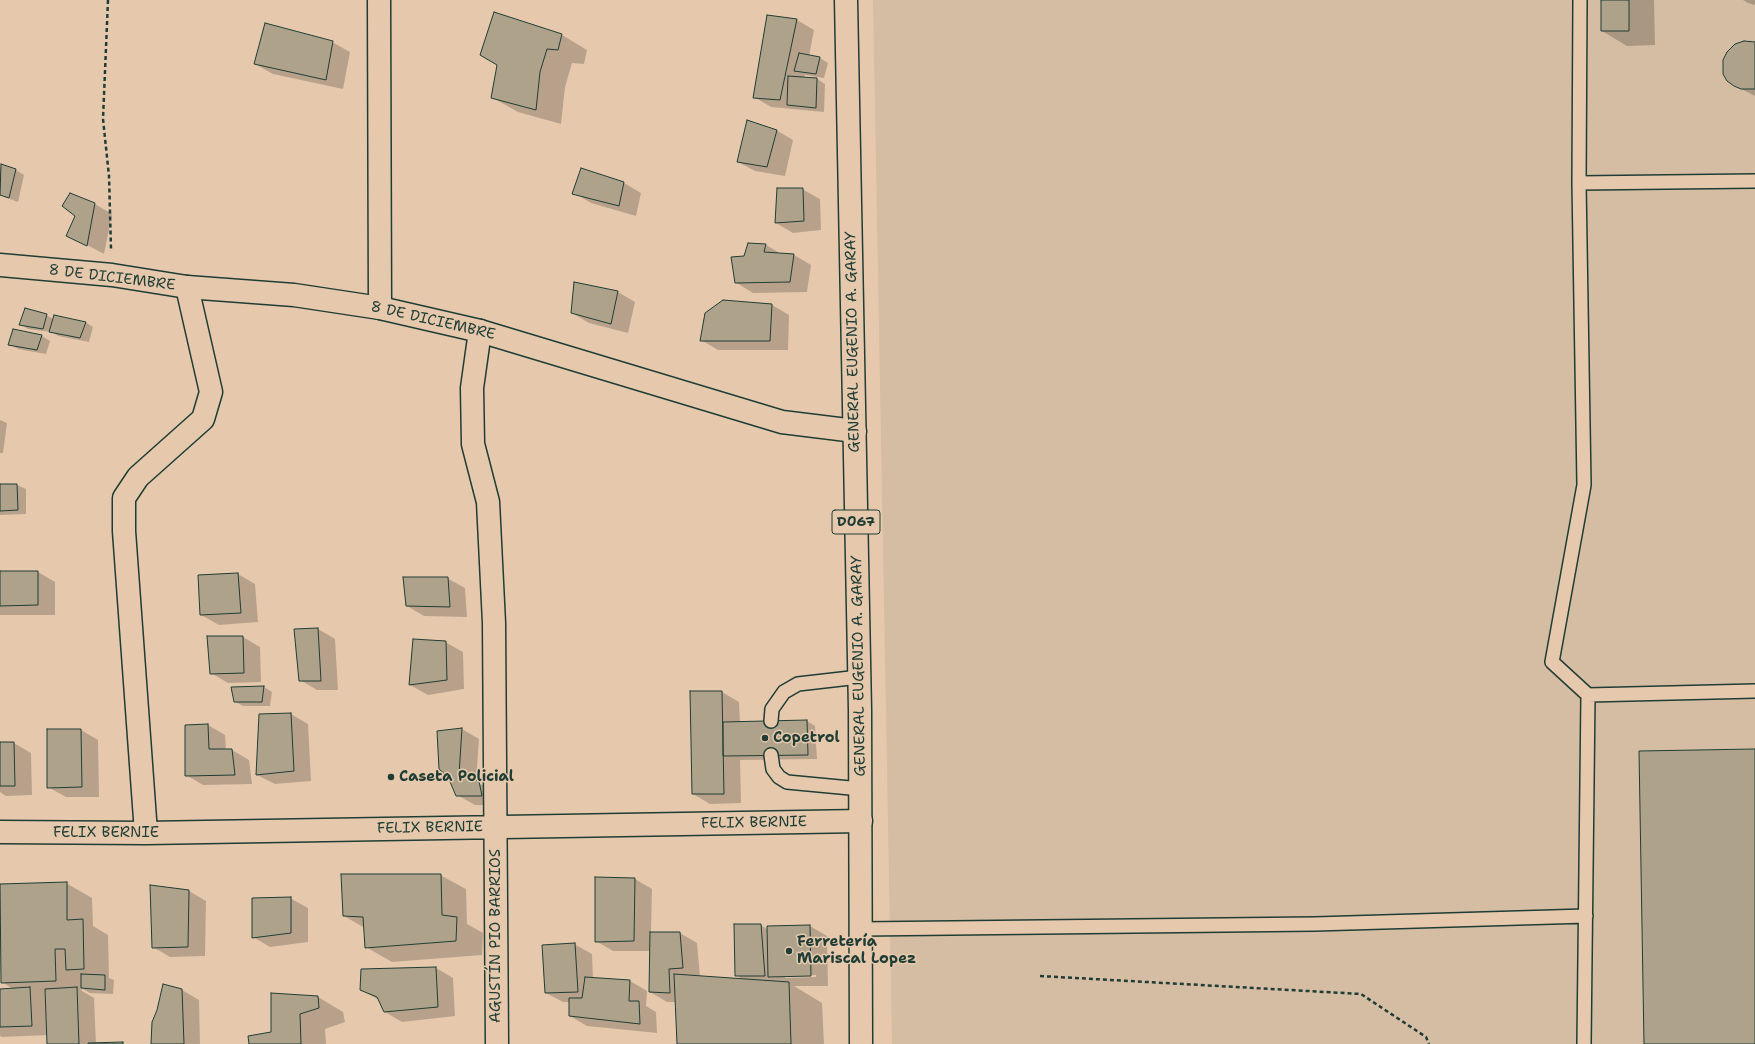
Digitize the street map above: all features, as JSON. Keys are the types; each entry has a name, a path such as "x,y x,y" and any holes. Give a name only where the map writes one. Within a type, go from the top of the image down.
{"street":[{"path":"379,0 380,308"},
{"name":"GENERAL EUGENIO A. GARAY","path":"846,0 859,677 861,821 861,1044"},
{"name":"8 DE DICIEMBRE","path":"0,265 112,275 187,288 294,295 380,308 480,331 782,422 855,431"},
{"path":"146,833 124,530 124,498 138,477 203,419 211,392 187,288"},
{"name":"AGUSTÍN PIO BARRIOS","path":"480,331 472,388 473,444 488,502 494,624 496,1044"},
{"name":"FELIX BERNIE","path":"0,832 146,833 861,821"}],"lane":[{"path":"1580,0 1579,183 1584,485 1552,662 1588,695 1755,691"},
{"path":"1579,183 1755,181"},
{"path":"771,721 772,709 784,692 798,684 859,677"},
{"path":"1584,1044 1588,695"},
{"path":"771,755 773,769 787,782 860,789"},
{"path":"861,929 1314,924 1586,916"}],"path":[{"path":"108,0 103,119 109,176 112,275"},
{"path":"1040,976 1361,994 1426,1037 1429,1044"}],"shaded area":[{"path":"873,0 1755,0 1755,1044 892,1044"}],"building":[{"path":"1601,0 1629,0 1629,31 1601,31"},
{"path":"494,12 562,34 558,50 547,49 540,72 536,110 491,98 497,65 480,55"},
{"path":"767,15 797,19 780,100 753,98"},
{"path":"265,23 333,41 326,80 254,64"},
{"path":"1744,41 1755,42 1755,89 1741,89 1734,86 1727,81 1723,74 1723,60 1727,52 1735,44"},
{"path":"799,53 820,57 816,74 794,71"},
{"path":"788,76 817,78 816,108 787,105"},
{"path":"747,120 777,130 767,167 737,162"},
{"path":"1,164 16,169 9,198 0,195"},
{"path":"581,168 624,182 619,206 572,194"},
{"path":"777,188 803,188 804,221 775,223"},
{"path":"70,193 95,203 87,246 66,236 75,216 62,206"},
{"path":"748,243 766,244 764,252 794,254 790,282 735,283 731,257 744,256"},
{"path":"574,282 618,291 611,324 571,313"},
{"path":"723,300 772,304 770,341 700,341 705,313"},
{"path":"25,308 47,314 43,329 19,325"},
{"path":"54,315 86,322 80,338 49,332"},
{"path":"13,329 42,335 37,350 8,345"},
{"path":"0,484 17,484 18,510 0,511"},
{"path":"0,571 38,571 38,605 0,606"},
{"path":"238,573 241,613 200,615 198,575"},
{"path":"403,577 448,577 450,607 406,606"},
{"path":"318,628 321,681 299,681 294,629"},
{"path":"207,636 243,636 244,673 210,674"},
{"path":"413,639 446,641 447,680 409,685"},
{"path":"264,686 262,702 234,702 231,687"},
{"path":"690,691 722,691 724,794 692,794"},
{"path":"291,713 294,771 256,775 259,714"},
{"name":"Copetrol","path":"807,720 808,755 723,756 723,722"},
{"path":"208,724 209,749 232,749 235,775 185,776 185,725"},
{"path":"462,728 459,775 479,781 482,796 456,796 448,777 439,769 437,731"},
{"path":"47,729 81,729 82,787 47,788"},
{"path":"0,742 14,742 15,786 0,786"},
{"path":"1755,749 1755,1044 1644,1044 1639,751"},
{"path":"341,874 441,874 442,915 457,917 456,941 365,948 363,917 343,916"},
{"path":"595,877 635,878 634,941 595,942"},
{"path":"67,882 67,920 83,919 84,969 66,970 65,949 55,949 56,981 1,983 0,884"},
{"path":"150,885 189,890 188,947 152,948"},
{"path":"291,897 291,933 252,938 252,898"},
{"path":"734,924 761,924 765,976 735,976"},
{"name":"Ferretería Mariscal Lopez","path":"810,925 811,976 768,977 767,926"},
{"path":"650,932 680,932 683,968 669,969 670,993 649,992"},
{"path":"575,943 578,992 545,993 542,945"},
{"path":"436,967 438,1007 384,1012 377,997 360,990 361,969"},
{"path":"81,974 105,975 105,990 81,988"},
{"path":"674,974 789,982 791,1044 677,1044"},
{"path":"585,977 630,980 629,1001 639,1001 640,1024 569,1016 569,998 582,998"},
{"path":"163,984 182,989 184,1044 151,1044 152,1022 157,1010"},
{"path":"30,987 32,1026 0,1027 0,989"},
{"path":"77,987 79,1044 47,1044 45,989"},
{"path":"271,993 318,996 319,1008 300,1014 301,1044 249,1044 248,1036 271,1032"},
{"path":"123,1042 123,1044 88,1044 88,1043"}],"place":[{"name":"Copetrol","path":"765,738"},
{"name":"Caseta Policial","path":"391,777"},
{"name":"Ferretería Mariscal Lopez","path":"789,951"}]}
